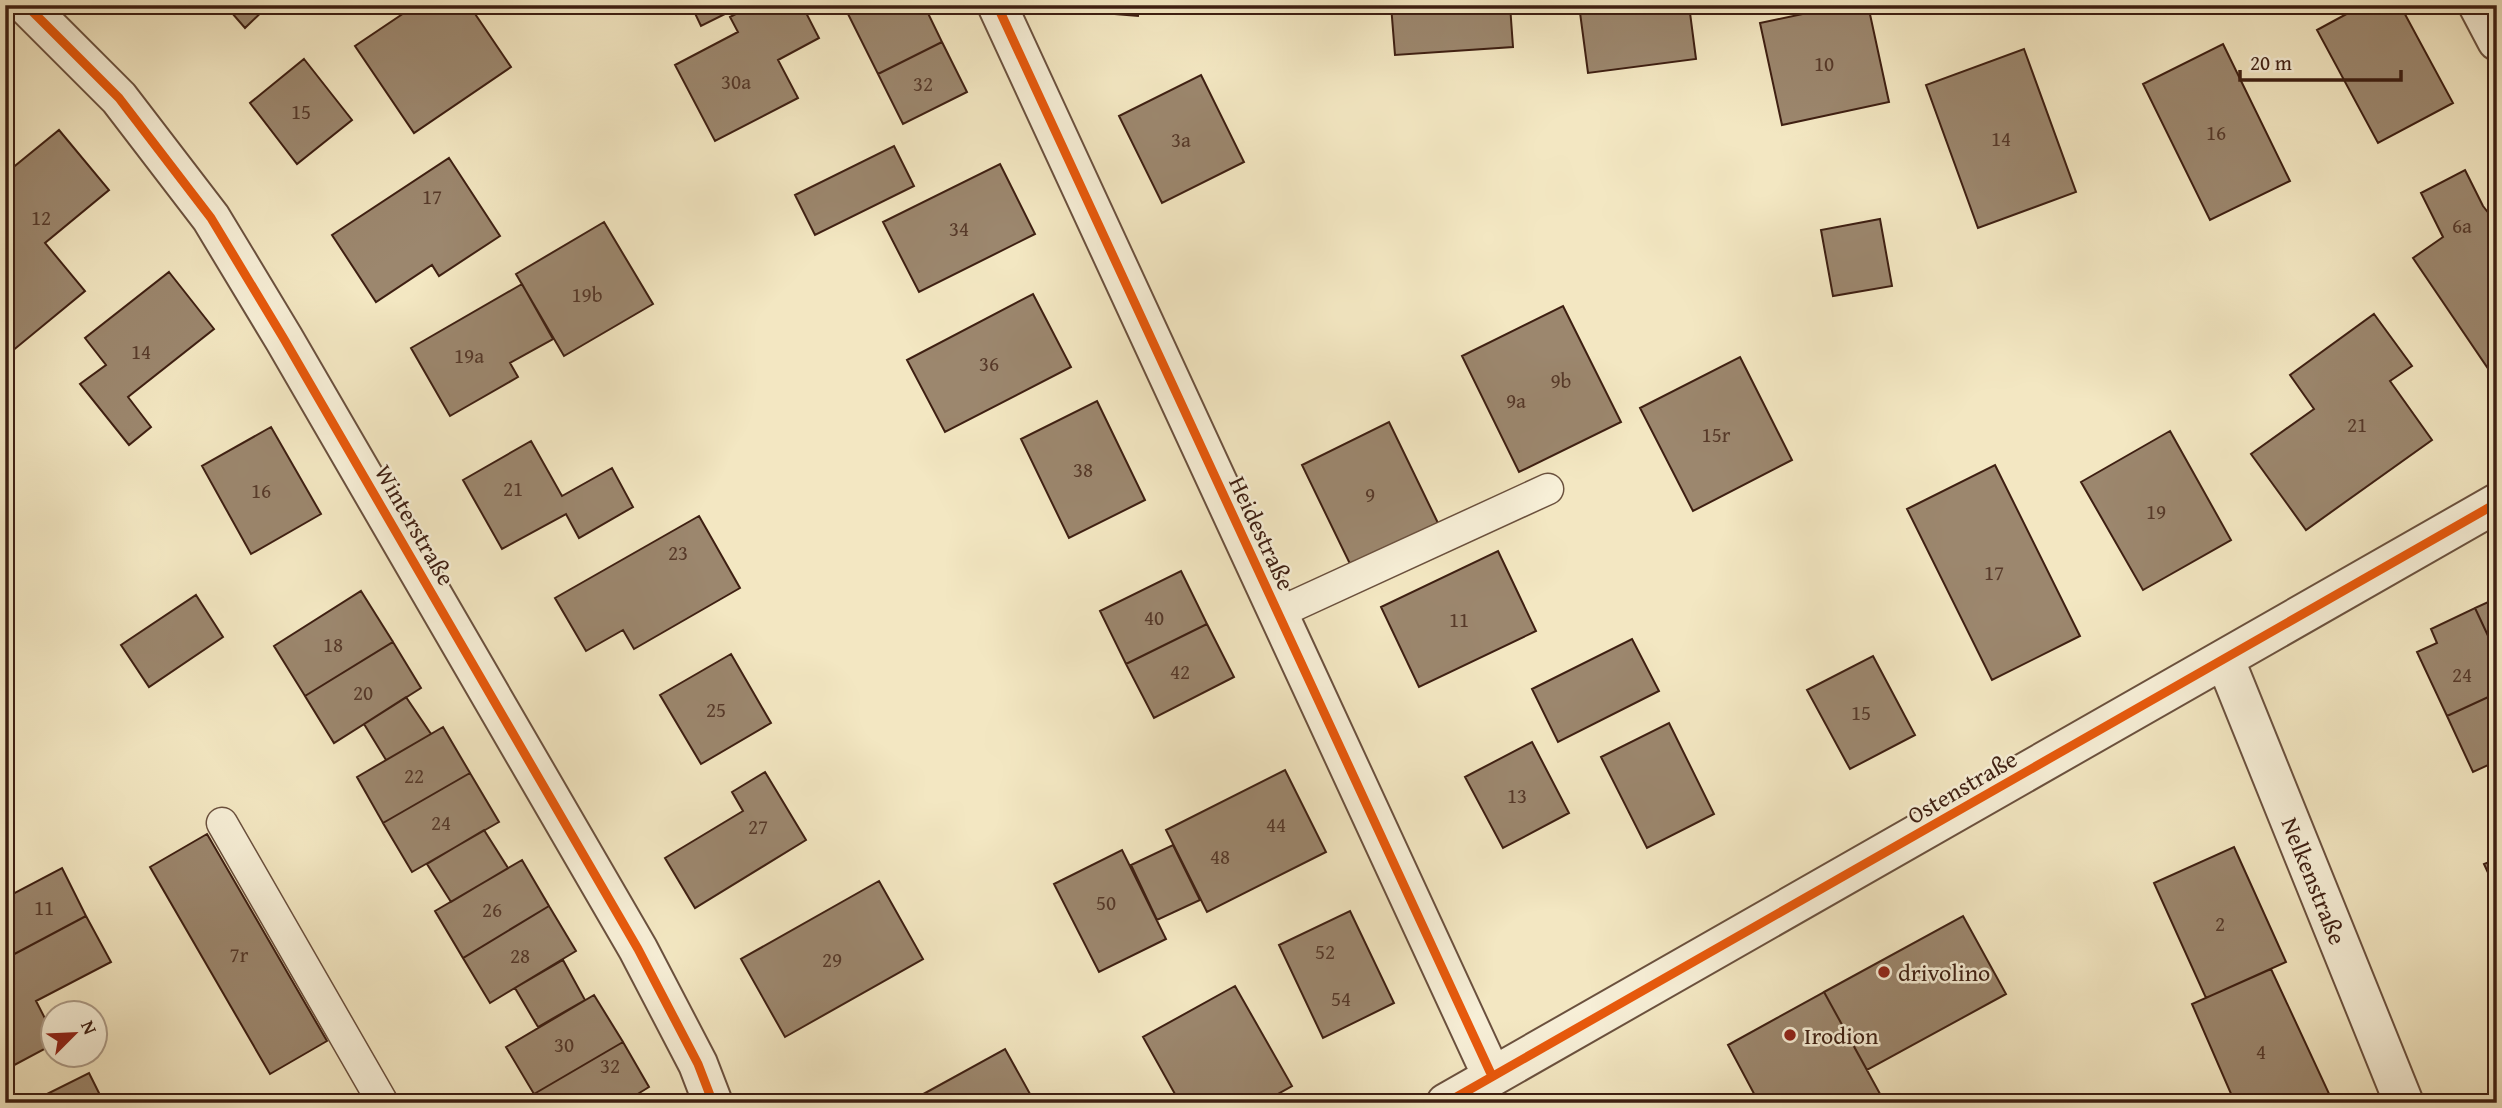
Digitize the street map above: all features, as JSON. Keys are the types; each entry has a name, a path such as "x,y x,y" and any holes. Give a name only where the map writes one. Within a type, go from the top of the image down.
{"street":[{"name":"Winterstraße","path":"26,5 119,98 211,218 618,914 698,1064 713,1103"},
{"name":"Heidestraße","path":"997,5 1492,1076"},
{"path":"2478,5 2497,41"},
{"name":"Ostenstraße","path":"1446,1103 2497,503"},
{"name":"Nelkenstraße","path":"2225,660 2404,1103"}],"lane":[{"path":"1278,613 1548,489"},
{"path":"222,823 383,1103"}],"building":[{"path":"225,5 269,5 245,28"},
{"path":"416,5 469,5 511,67 414,133 355,46"},
{"path":"691,5 743,5 701,26"},
{"path":"753,5 802,5 819,38 778,60 798,98 715,141 675,65 738,32 730,17"},
{"path":"924,5 942,42 878,74 844,6"},
{"path":"1054,5 1139,5 1138,16 1054,9"},
{"path":"1391,5 1510,5 1513,47 1395,55"},
{"path":"1579,5 1689,5 1696,59 1588,73"},
{"path":"1845,5 1868,5 1889,102 1782,125 1760,23"},
{"path":"2363,5 2400,5 2453,103 2378,143 2317,30"},
{"path":"942,42 967,92 903,124 878,74"},
{"path":"2223,44 2290,181 2210,220 2143,84"},
{"path":"2024,49 2076,192 1978,228 1926,85"},
{"path":"304,59 352,120 297,164 250,103"},
{"path":"1201,75 1244,162 1162,203 1119,116"},
{"path":"59,130 109,190 45,243 85,291 5,357 5,174"},
{"path":"894,146 914,186 815,235 795,195"},
{"path":"449,158 500,236 439,276 432,265 376,302 332,235"},
{"path":"1000,164 1035,234 919,292 883,222"},
{"path":"2465,170 2483,206 2497,224 2497,364 2489,370 2413,258 2443,237 2421,193"},
{"path":"1880,219 1892,286 1833,296 1821,230"},
{"path":"604,222 653,304 564,356 516,274"},
{"path":"169,272 214,329 128,397 151,427 129,445 80,384 106,365 85,338"},
{"path":"522,284 553,339 510,363 518,377 450,416 411,348"},
{"path":"1033,294 1071,367 945,432 907,360"},
{"path":"1563,306 1621,422 1519,472 1462,356"},
{"path":"2374,314 2412,366 2390,381 2432,440 2306,530 2251,454 2314,409 2290,375"},
{"path":"1740,357 1792,460 1693,511 1640,408"},
{"path":"1097,401 1145,500 1069,538 1021,439"},
{"path":"1389,422 1438,523 1351,566 1302,465"},
{"path":"271,427 321,514 251,554 202,466"},
{"path":"2170,431 2231,540 2143,590 2081,482"},
{"path":"531,441 562,496 612,468 633,507 579,538 566,514 502,549 463,480"},
{"path":"1995,465 2080,636 1992,680 1907,509"},
{"path":"699,516 740,588 634,649 623,630 586,651 555,598"},
{"path":"1498,551 1536,631 1419,687 1381,607"},
{"path":"1181,571 1207,624 1126,664 1100,611"},
{"path":"361,591 393,642 305,696 274,646"},
{"path":"196,595 223,637 149,687 121,645"},
{"path":"2497,598 2497,655 2475,608"},
{"path":"2475,608 2497,655 2497,693 2447,716 2417,652 2437,643 2431,629"},
{"path":"1207,624 1234,677 1154,718 1126,664"},
{"path":"1632,639 1659,691 1558,742 1532,689"},
{"path":"393,642 421,688 334,743 305,696"},
{"path":"731,654 771,723 701,764 660,695"},
{"path":"1873,656 1915,735 1850,769 1807,690"},
{"path":"2497,693 2497,761 2473,772 2447,716"},
{"path":"406,697 431,734 386,760 364,724"},
{"path":"1669,723 1714,814 1647,848 1601,757"},
{"path":"443,727 470,773 383,823 357,777"},
{"path":"1532,742 1569,813 1503,848 1465,777"},
{"path":"1285,770 1326,852 1207,912 1166,830"},
{"path":"765,772 806,840 695,908 665,858 743,811 732,792"},
{"path":"470,773 499,822 412,872 383,823"},
{"path":"484,830 508,868 451,902 427,864"},
{"path":"207,834 327,1041 270,1074 150,867"},
{"path":"1173,845 1200,900 1157,920 1131,865"},
{"path":"2234,847 2286,962 2206,998 2154,883"},
{"path":"1122,850 1166,939 1099,972 1054,884"},
{"path":"2497,859 2497,892 2484,864"},
{"path":"522,860 549,906 463,958 435,911"},
{"path":"62,868 86,916 5,959 5,898"},
{"path":"879,881 923,959 785,1037 741,959"},
{"path":"549,906 576,951 490,1003 463,958"},
{"path":"1350,911 1394,1003 1323,1038 1279,945"},
{"path":"86,916 111,962 36,1001 38,1052 5,1070 5,959"},
{"path":"1963,916 2006,994 1867,1070 1824,992"},
{"path":"563,960 585,1000 538,1027 515,988"},
{"path":"2271,969 2331,1098 2320,1103 2235,1103 2192,1004"},
{"path":"1235,986 1292,1086 1262,1103 1180,1103 1143,1037"},
{"path":"1824,992 1885,1103 1759,1103 1728,1045"},
{"path":"594,995 623,1042 534,1094 506,1047"},
{"path":"623,1042 649,1087 623,1103 539,1103 534,1094"},
{"path":"1005,1049 1035,1103 907,1103"},
{"path":"89,1073 104,1103 29,1103"}],"cycle path":[{"path":"26,5 119,98 211,218 638,949 698,1064 713,1103"},
{"path":"997,5 1492,1076"},
{"path":"1446,1103 2497,503"}],"place":[{"name":"drivolino","path":"1884,972"},
{"name":"Irodion","path":"1790,1035"}]}
